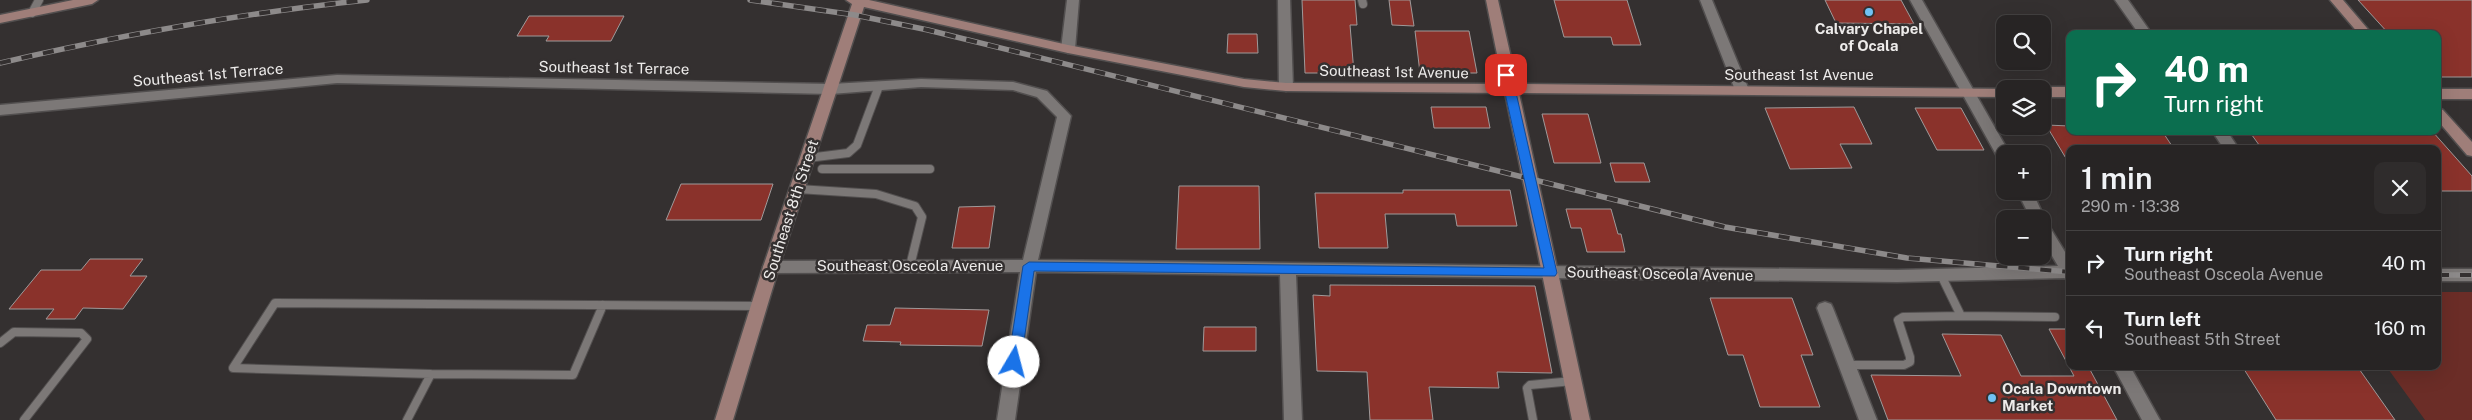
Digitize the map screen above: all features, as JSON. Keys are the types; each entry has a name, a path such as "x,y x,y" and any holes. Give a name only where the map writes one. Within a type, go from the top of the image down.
{"main road":[{"path":"0,19 92,0"},
{"path":"1492,0 1509,90 1551,273 1581,420"},
{"path":"2336,0 2362,30"},
{"name":"Southeast 1st Avenue","path":"857,1 1068,49 1244,83 1286,87 1996,92"},
{"name":"Southeast 8th Street","path":"724,420 771,266 831,89 857,1"},
{"path":"2051,92 2066,92"},
{"path":"2441,94 2472,94"},
{"path":"2441,116 2472,151"}],"street":[{"path":"1068,49 1073,0"},
{"path":"1284,0 1286,87"},
{"path":"1706,0 1742,90"},
{"path":"1916,0 1998,145"},
{"path":"2120,0 2143,30"},
{"name":"Southeast 1st Terrace","path":"0,110 337,79 831,89 921,84 1014,86 1042,94 1064,116 1029,266"},
{"path":"2051,240 2066,265"},
{"name":"Southeast Osceola Avenue","path":"771,266 1029,266 1551,273 1941,275 2066,272"},
{"path":"1006,420 1029,266"},
{"path":"1288,270 1294,420"},
{"path":"2441,275 2472,275"},
{"path":"1825,308 1868,420"},
{"path":"2123,370 2151,420"}],"lane":[{"path":"32,12 39,0"},
{"path":"808,158 848,154 857,145 879,86"},
{"path":"822,169 930,169"},
{"path":"798,189 876,194 916,206 922,217 910,266"},
{"path":"1941,275 1961,316"},
{"path":"603,306 573,375 432,374 233,368 276,303 759,306"},
{"path":"1847,365 1904,365 1910,362 1911,356 1898,326 1898,320 1903,317 2055,317"},
{"path":"0,343 14,332 81,333 87,339 24,420"},
{"path":"407,420 432,374"},
{"path":"1533,420 1527,388 1530,384 1573,381"}],"shaded area":[{"path":"2441,292 2472,292 2472,420 2425,420 2389,370 2441,370"}],"building":[{"path":"1302,0 1355,0 1357,25 1350,25 1354,73 1305,73"},
{"path":"1389,0 1410,0 1414,26 1392,25"},
{"path":"1554,0 1627,0 1641,45 1613,45 1611,37 1564,37"},
{"name":"Calvary Chapel of Ocala","path":"1825,0 1901,0 1914,24 1836,23"},
{"path":"2358,0 2472,0 2472,77 2441,77 2441,30 2385,30"},
{"path":"529,16 624,16 611,41 546,41 549,36 517,36"},
{"path":"1415,31 1469,31 1477,73 1420,73"},
{"path":"1228,34 1257,34 1258,53 1227,53"},
{"path":"1431,107 1486,107 1490,128 1434,128"},
{"path":"1854,107 1872,144 1840,144 1852,168 1790,169 1765,108"},
{"path":"1915,108 1961,108 1984,150 1937,150"},
{"path":"1542,114 1588,114 1601,163 1554,163"},
{"path":"2051,125 2066,126 2066,135 2165,135 2171,145 2066,145 2066,158 2051,133"},
{"path":"2252,135 2436,135 2472,176 2472,191 2441,191 2441,145 2259,145"},
{"path":"1610,163 1644,163 1650,182 1615,182"},
{"path":"681,184 773,184 761,220 666,220"},
{"path":"1179,186 1259,186 1260,249 1176,249"},
{"path":"1403,190 1510,190 1517,226 1457,226 1455,214 1385,214 1388,248 1319,248 1315,193 1403,193"},
{"path":"995,206 989,248 952,248 959,207"},
{"path":"1566,209 1611,209 1618,234 1621,234 1625,252 1587,252 1581,228 1571,228"},
{"path":"90,259 143,259 130,276 147,276 123,309 83,308 75,319 46,319 54,309 9,309 41,270 81,270"},
{"path":"1330,285 1535,286 1552,373 1497,372 1499,388 1429,387 1433,420 1370,420 1367,372 1317,371 1313,295 1330,296"},
{"path":"1710,298 1792,298 1813,355 1801,355 1820,407 1760,407 1743,355 1728,355"},
{"path":"895,308 989,310 982,346 900,345 901,342 863,341 867,325 890,325"},
{"path":"1204,327 1256,327 1256,351 1203,351"},
{"name":"Ocala Downtown Market","path":"2049,329 2066,329 2066,361"},
{"name":"Ocala Downtown Market","path":"1942,334 2001,335 2021,376 2074,376 2071,370 2090,370 2117,420 1888,420 1871,375 1961,376"},
{"path":"2245,370 2360,370 2395,420 2276,420"}],"railway":[{"path":"0,63 91,43 228,18 367,0"},
{"path":"750,0 855,15 928,30 1725,227 1907,258 2066,272"},
{"path":"2441,275 2472,275"}],"place":[{"name":"Calvary Chapel of Ocala","path":"1869,12"},
{"name":"Ocala Downtown Market","path":"1992,398"}],"route":[{"path":"1014,362 1029,266 1551,273 1506,75"}]}
